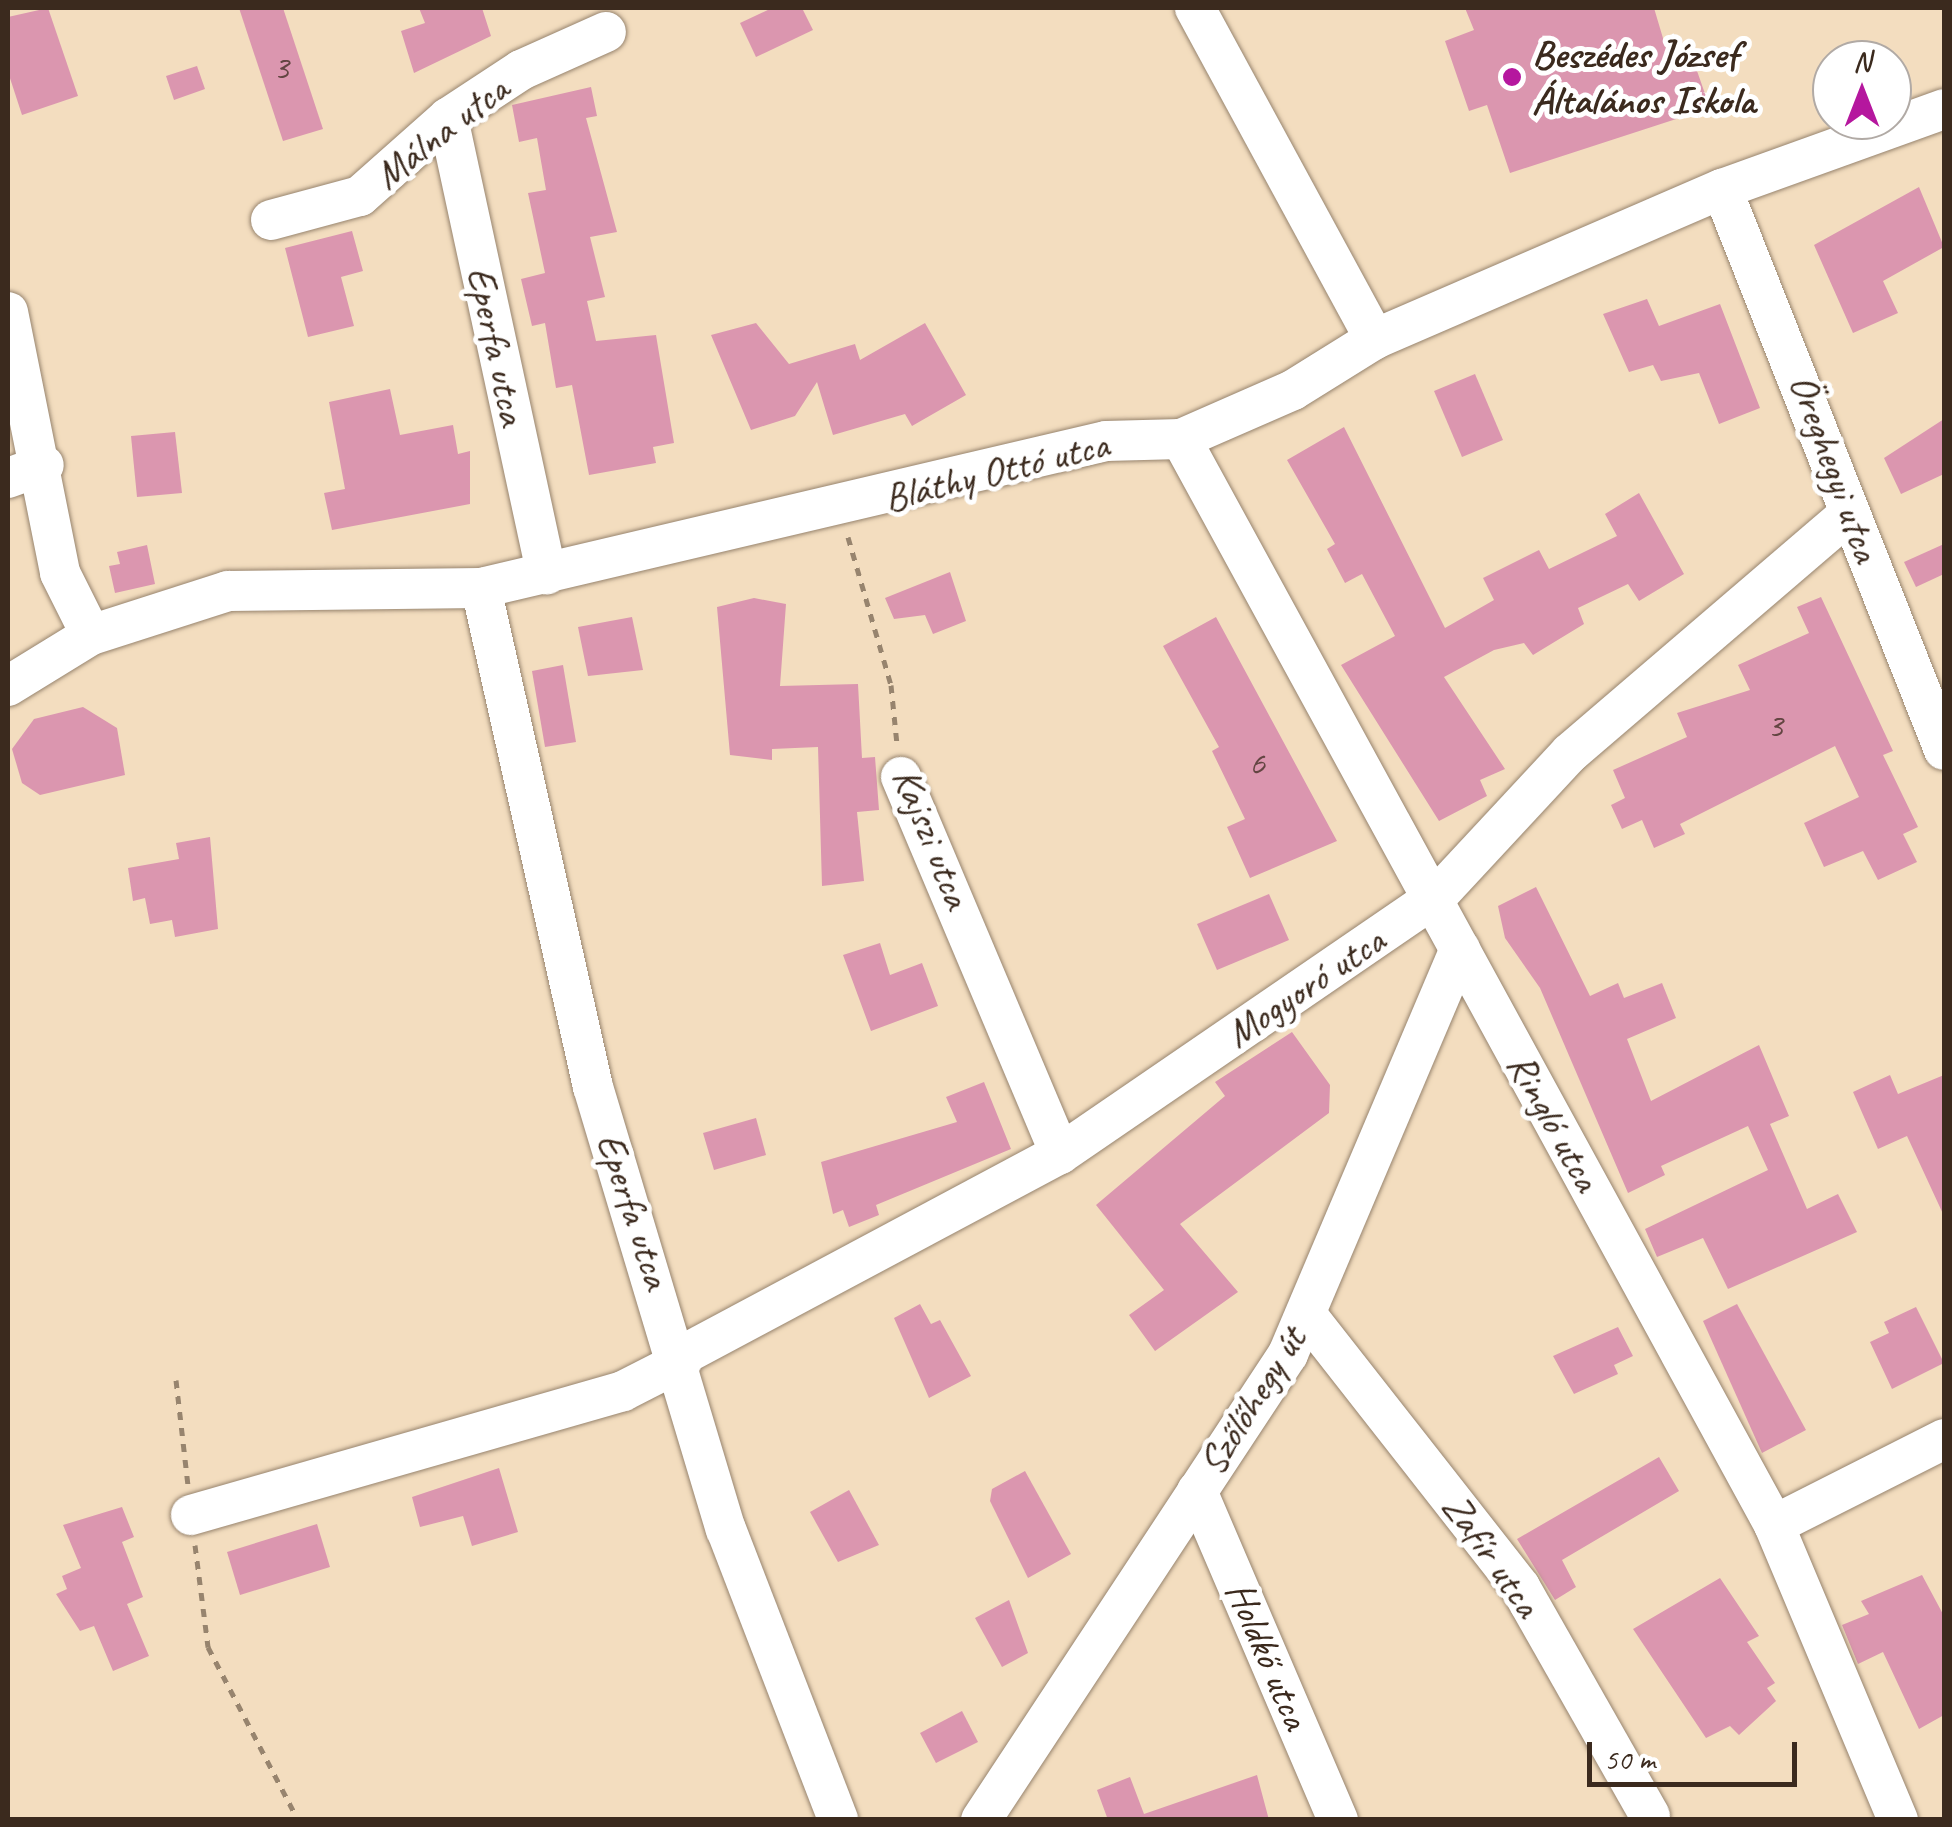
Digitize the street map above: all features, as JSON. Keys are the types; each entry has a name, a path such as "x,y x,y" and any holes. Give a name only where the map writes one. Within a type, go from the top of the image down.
{"street":[{"path":"1195,8 1375,340"},
{"name":"Málna utca","path":"271,220 360,196 448,118 521,70 606,32"},
{"name":"Bláthy Ottó utca","path":"8,686 91,635 228,592 482,588 841,511 1106,442 1181,439 1294,390 1375,340 1722,188 1944,109"},
{"name":"Eperfa utca","path":"448,118 547,574"},
{"name":"Öreghegyi utca","path":"1722,188 1944,750"},
{"path":"8,312 26,471 60,573 91,635"},
{"name":"Ringló utca","path":"1181,439 1437,896 1460,948 1774,1525 1898,1820"},
{"name":"Mogyoró utca","path":"191,1515 623,1392 1060,1154 1437,896 1570,752 1850,514"},
{"name":"Eperfa utca","path":"482,588 594,1087 682,1359 726,1529 838,1820"},
{"name":"Kajszi utca","path":"901,777 1060,1154"},
{"name":"Szőlőhegy út","path":"981,1820 1197,1490 1306,1314 1460,948"},
{"name":"Zafír utca","path":"1306,1314 1520,1587 1650,1816"},
{"path":"1774,1525 1944,1439"},
{"name":"Holdkő utca","path":"1197,1490 1338,1820"}],"path":[{"name":"Kajszi utca","path":"841,511 890,685 901,777"},
{"path":"176,1380 208,1647 298,1820"}],"building":[{"path":"48,8 78,96 22,115 8,72 8,17"},
{"path":"239,8 283,8 323,129 283,141"},
{"path":"419,8 482,8 491,36 414,73 401,31 425,23"},
{"path":"772,8 802,8 813,30 756,57 740,23"},
{"path":"1465,8 1654,8 1668,55 1689,48 1710,108 1510,173 1487,105 1469,111 1445,41 1474,30"},
{"path":"197,66 205,89 174,100 166,76"},
{"path":"591,87 597,116 586,118 617,232 590,237 605,297 587,301 596,341 656,335 674,443 653,447 656,463 589,475 572,385 556,388 545,323 532,326 521,279 545,273 528,193 546,190 537,138 519,142 512,105"},
{"path":"1919,187 1944,247 1883,281 1898,313 1853,333 1814,245"},
{"path":"352,231 363,271 341,277 354,326 308,337 285,248"},
{"path":"1647,299 1659,326 1720,304 1760,408 1719,424 1699,373 1661,381 1653,365 1629,372 1603,314"},
{"path":"756,323 789,364 855,344 860,360 925,323 966,395 912,426 905,414 833,435 817,382 795,416 751,430 711,335"},
{"path":"1475,374 1503,440 1462,457 1434,391"},
{"path":"390,389 400,435 453,425 458,454 470,451 470,504 332,530 324,493 345,489 329,402"},
{"path":"1944,419 1944,474 1901,494 1884,458"},
{"path":"1344,427 1445,628 1494,600 1483,578 1539,550 1549,569 1617,536 1605,514 1639,493 1684,574 1639,601 1628,584 1578,608 1584,624 1533,655 1524,643 1494,650 1444,677 1505,769 1480,780 1487,796 1439,821 1341,665 1395,636 1362,574 1345,583 1327,549 1335,544 1287,460"},
{"path":"175,432 182,493 137,497 131,436"},
{"path":"1944,544 1944,574 1916,587 1904,562"},
{"path":"147,545 155,584 115,593 109,566 120,564 117,552"},
{"path":"950,572 966,621 933,634 925,615 894,619 885,598"},
{"path":"1821,597 1893,751 1883,755 1918,827 1903,834 1917,862 1878,880 1863,851 1824,867 1804,823 1859,797 1835,746 1680,824 1685,834 1654,848 1642,820 1622,829 1611,805 1625,798 1613,770 1687,737 1677,713 1750,690 1738,665 1809,633 1797,607"},
{"path":"754,598 786,604 780,686 858,684 862,758 875,757 879,810 857,812 864,881 822,886 818,747 772,749 772,760 730,755 717,607"},
{"path":"632,617 643,670 588,676 578,627"},
{"path":"1216,617 1337,841 1250,878 1227,827 1245,819 1212,751 1219,747 1163,646"},
{"path":"563,665 576,742 545,747 532,671"},
{"path":"83,707 117,728 125,775 40,795 22,783 12,749 34,719"},
{"path":"210,837 218,929 175,937 172,920 150,924 145,898 133,901 128,868 179,859 176,843"},
{"path":"1536,887 1590,996 1618,983 1624,998 1662,983 1676,1018 1627,1039 1651,1101 1759,1045 1789,1116 1770,1124 1807,1209 1838,1194 1857,1232 1728,1289 1703,1238 1657,1257 1645,1229 1768,1170 1748,1126 1661,1166 1665,1175 1628,1193 1540,988 1505,938 1498,906"},
{"path":"1269,894 1289,940 1217,970 1197,924"},
{"path":"880,943 890,975 922,963 938,1006 871,1031 843,955"},
{"path":"1292,1032 1330,1085 1329,1113 1180,1224 1238,1292 1155,1351 1129,1315 1164,1290 1096,1205 1225,1096 1215,1082"},
{"path":"1890,1075 1898,1094 1944,1075 1944,1216 1907,1136 1878,1149 1853,1092"},
{"path":"984,1082 1011,1149 876,1205 879,1215 849,1227 843,1210 833,1214 821,1162 957,1122 946,1097"},
{"path":"756,1118 766,1155 714,1170 703,1133"},
{"path":"920,1304 931,1324 940,1320 971,1376 929,1398 894,1318"},
{"path":"1737,1304 1806,1430 1762,1453 1703,1321"},
{"path":"1916,1307 1944,1363 1892,1389 1870,1342 1889,1333 1884,1322"},
{"path":"1618,1327 1633,1356 1614,1365 1618,1374 1574,1394 1553,1356"},
{"path":"1659,1457 1679,1491 1562,1560 1576,1587 1555,1600 1517,1539"},
{"path":"499,1468 518,1532 472,1546 463,1516 420,1527 412,1497"},
{"path":"1025,1471 1071,1554 1028,1578 990,1501 992,1489"},
{"path":"849,1490 879,1545 838,1562 810,1512"},
{"path":"122,1507 134,1537 122,1542 143,1597 127,1604 149,1656 113,1671 94,1626 80,1631 56,1594 67,1589 62,1576 81,1568 63,1525"},
{"path":"317,1524 330,1567 240,1595 227,1552"},
{"path":"1922,1575 1944,1616 1944,1715 1919,1729 1883,1652 1858,1664 1842,1625 1869,1614 1861,1601"},
{"path":"1720,1578 1759,1636 1747,1642 1775,1683 1767,1688 1776,1701 1739,1735 1730,1726 1706,1738 1633,1629"},
{"path":"1009,1600 1028,1653 1002,1667 975,1618"},
{"path":"962,1711 978,1742 936,1763 920,1733"},
{"path":"1257,1775 1269,1820 1108,1820 1097,1790 1130,1777 1144,1814"}],"place":[{"name":"Beszédes József Általános Iskola","path":"1512,77"}]}
